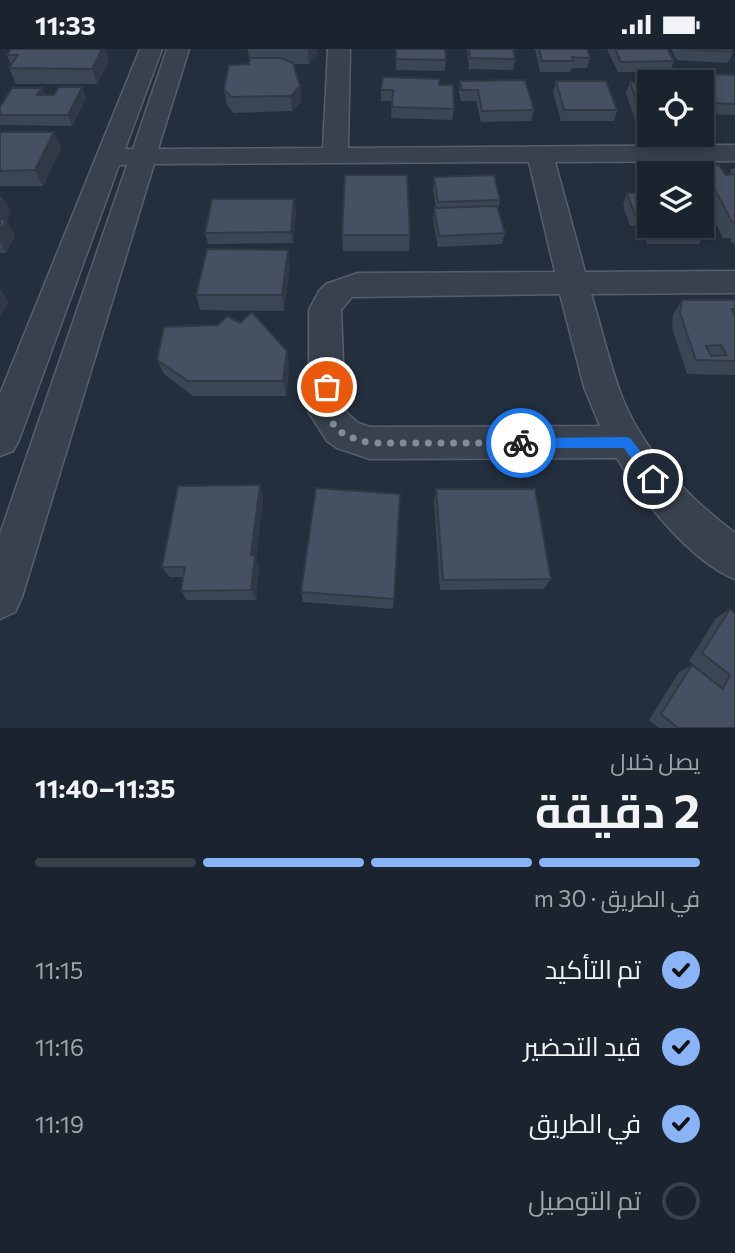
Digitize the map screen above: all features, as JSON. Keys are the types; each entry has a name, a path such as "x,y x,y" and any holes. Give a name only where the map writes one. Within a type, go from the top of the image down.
{"street":[{"path":"0,440 151,49"},
{"path":"0,597 178,49"},
{"path":"335,156 338,49"},
{"path":"110,157 735,153"},
{"path":"540,155 572,283 610,411 627,442 653,479 686,516 735,559"},
{"path":"627,442 370,443 343,434 332,425 327,413 325,310 335,292 358,283 735,282"}],"building":[{"path":"11,49 102,49 92,69 9,68 18,55 7,55"},
{"path":"396,49 445,49 446,60 396,59"},
{"path":"469,49 513,49 515,59 470,58"},
{"path":"539,49 587,49 590,58 572,57 573,61 542,61"},
{"path":"615,49 667,49 674,61 621,62"},
{"path":"681,49 731,49 733,52"},
{"path":"250,58 281,58 293,63 300,86 291,96 231,97 224,89 229,65 249,64"},
{"path":"714,74 735,75 735,104 715,103"},
{"path":"383,77 439,79 439,85 453,85 454,109 392,107 393,90 381,90"},
{"path":"525,80 534,110 482,111 478,90 462,90 460,81"},
{"path":"556,81 606,81 617,110 564,110"},
{"path":"630,82 637,82 637,103"},
{"path":"59,87 82,87 68,115 0,115 0,107 12,88 42,88 37,95 54,95"},
{"path":"0,132 54,132 35,170 0,171"},
{"path":"718,164 726,175 735,174 735,222 732,222 714,188 715,167"},
{"path":"345,175 407,175 410,235 342,235"},
{"path":"494,175 500,200 438,202 434,177"},
{"path":"627,193 637,193 635,215"},
{"path":"212,199 294,199 291,232 205,233"},
{"path":"497,206 505,233 439,236 434,208"},
{"path":"0,219 6,220 0,231"},
{"path":"207,249 288,250 282,295 196,295"},
{"path":"682,300 735,300 735,309 732,309 735,316 735,361 696,360 680,313","holes":["721,345 727,355 711,356 706,346"]},
{"path":"252,312 287,351 283,381 188,381 157,360 164,327 218,325 227,316 240,323"},
{"path":"260,485 251,555 255,556 251,590 181,591 185,567 162,567 178,486"},
{"path":"316,488 400,494 394,599 301,592"},
{"path":"436,489 535,489 551,579 443,580"},
{"path":"730,609 735,613 735,728 678,728 661,714 692,665 723,689 730,675 702,653"}],"way so far":[{"path":"327,387 327,413 332,425 343,434 356,439 370,443 521,443"}],"route":[{"path":"521,443 627,442 653,479"}]}
